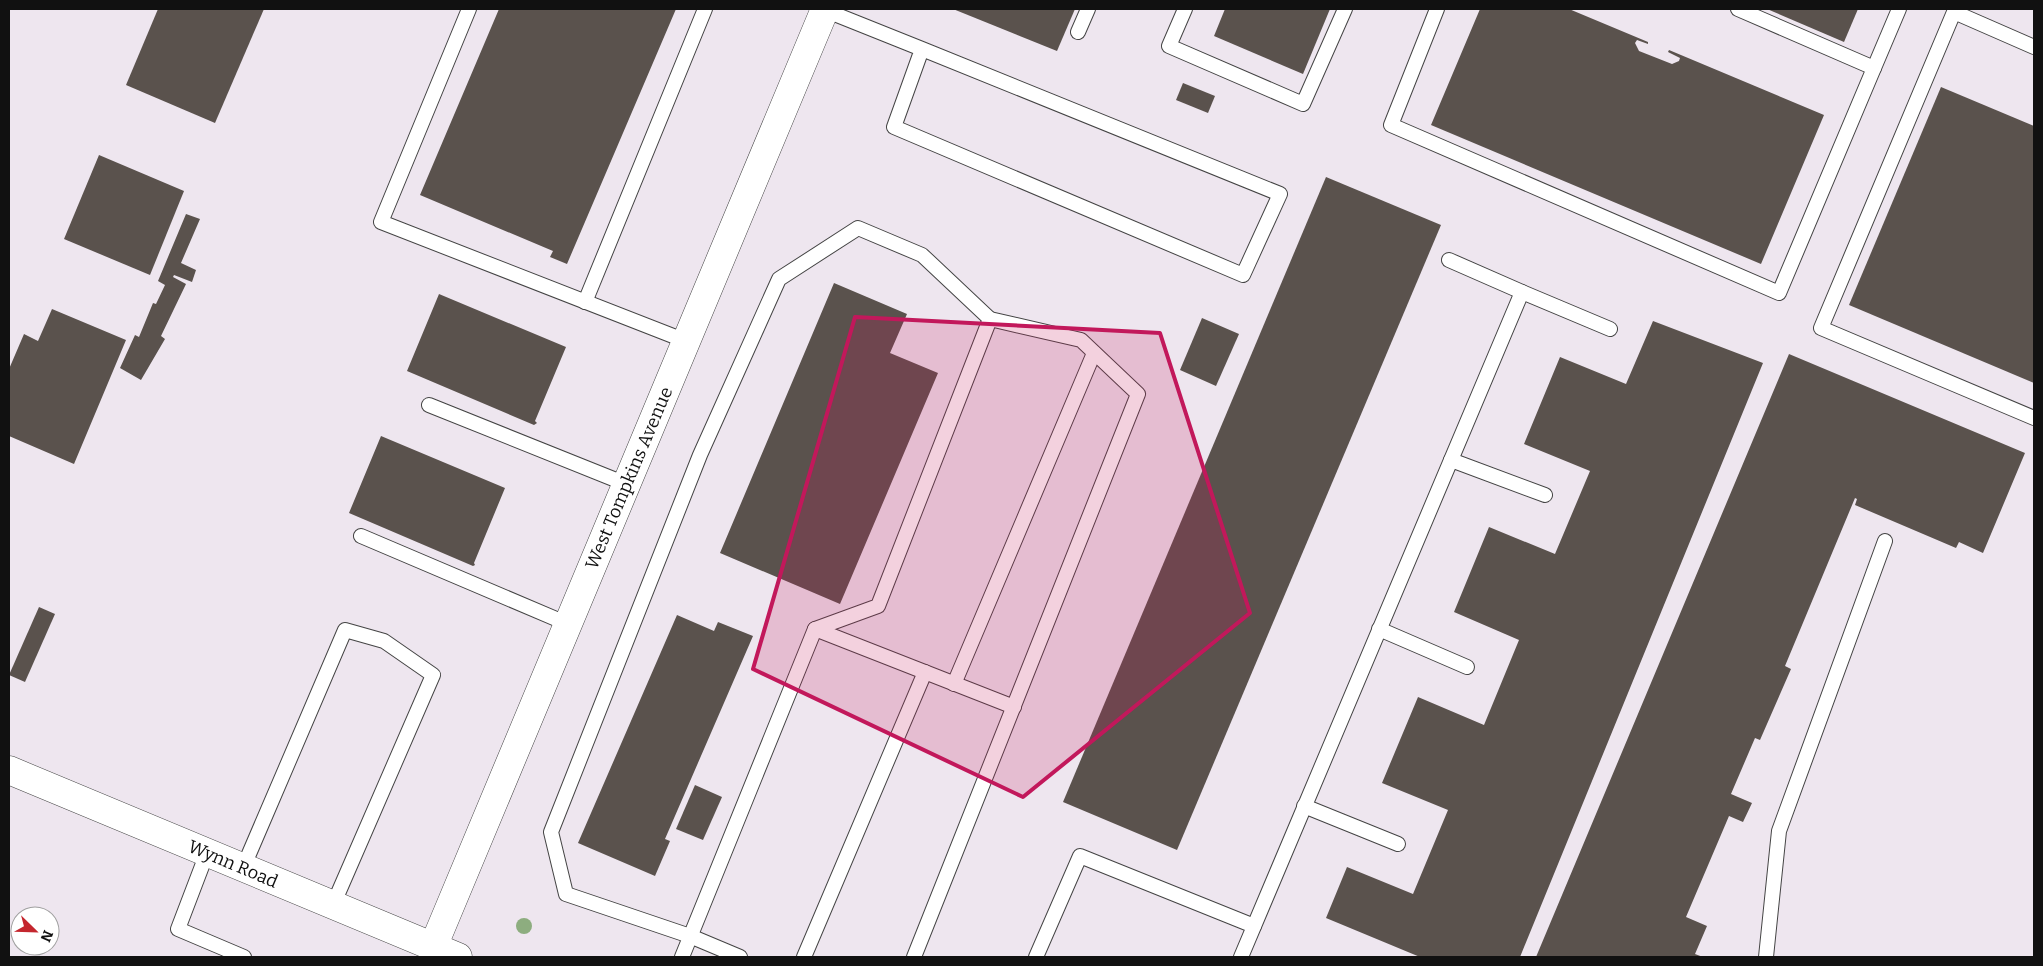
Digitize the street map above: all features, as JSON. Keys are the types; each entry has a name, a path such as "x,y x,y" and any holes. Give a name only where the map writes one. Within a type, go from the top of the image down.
{"street":[{"name":"West Tompkins Avenue","path":"433,947 824,9"},
{"name":"Wynn Road","path":"9,770 458,957"}],"lane":[{"path":"469,9 381,222 686,341"},
{"path":"585,302 705,9"},
{"path":"824,9 1280,194 1243,275 894,127 922,49"},
{"path":"1078,32 1088,9"},
{"path":"1185,9 1169,46 1303,104 1345,9"},
{"path":"1437,9 1390,125 1779,293 1899,9"},
{"path":"1738,9 1874,68"},
{"path":"2034,47 1954,10 1821,328 2034,418"},
{"path":"740,957 690,936 566,894 551,832 700,455 779,279 858,228 922,255 990,319 1081,340 1138,394 914,957"},
{"path":"1449,260 1610,329"},
{"path":"1241,957 1522,292"},
{"path":"682,957 815,628 878,606 990,319"},
{"path":"954,684 1094,353"},
{"path":"429,405 626,484"},
{"path":"1451,460 1545,496"},
{"path":"361,536 568,624"},
{"path":"1766,957 1778,831 1885,541"},
{"path":"815,628 1014,707"},
{"path":"1379,629 1467,667"},
{"path":"243,868 345,630 384,641 433,675 333,905"},
{"path":"804,957 925,672"},
{"path":"1304,806 1398,844"},
{"path":"207,853 178,928 244,957"},
{"path":"1036,957 1080,856 1254,926"}],"highlighted area":[{"path":"855,317 1160,333 1250,613 1023,797 753,669"}],"shaded area":[{"path":"9,9 2034,9 2034,957 9,957"}],"building":[{"path":"158,9 264,9 215,123 126,85"},
{"path":"499,9 676,9 567,264 550,257 553,251 420,195"},
{"path":"953,9 1075,9 1057,51"},
{"path":"1225,9 1330,9 1303,74 1214,36"},
{"path":"1480,9 1569,9 1648,42 1648,44 1637,40 1635,43 1639,51 1672,64 1679,61 1680,58 1668,52 1669,50 1824,115 1761,264 1431,125"},
{"path":"1767,9 1858,9 1844,42"},
{"path":"1183,83 1215,96 1208,113 1176,100"},
{"path":"1941,87 2034,126 2034,383 1849,305"},
{"path":"99,155 184,191 150,275 64,239"},
{"path":"1326,177 1441,225 1177,850 1063,802"},
{"path":"186,214 200,219 181,263 196,270 192,282 174,275 173,277 186,284 161,336 165,339 141,380 120,368 135,335 139,337 153,303 156,304 165,285 158,281"},
{"path":"834,283 907,314 890,353 938,373 840,604 720,553"},
{"path":"439,294 566,347 535,421 537,423 534,425 407,371"},
{"path":"52,309 126,340 74,464 9,436 9,369 24,334 38,341"},
{"path":"1202,318 1239,334 1216,386 1180,370"},
{"path":"1653,321 1763,363 1520,957 1420,957 1326,918 1347,867 1413,894 1448,810 1382,783 1418,697 1484,725 1519,640 1454,612 1489,527 1555,554 1590,471 1524,444 1560,357 1626,384"},
{"path":"1789,354 2025,453 1983,553 1959,542 1956,548 1855,505 1857,499 1855,498 1785,666 1791,669 1760,740 1755,738 1731,794 1752,803 1743,822 1729,816 1686,917 1707,926 1695,954 1703,957 1536,957"},
{"path":"381,436 505,488 474,563 475,565 473,566 349,513"},
{"path":"39,607 55,614 25,682 9,675"},
{"path":"677,615 714,631 718,622 753,636 665,839 670,841 655,876 578,843"},
{"path":"695,785 722,797 703,840 676,829"}]}
